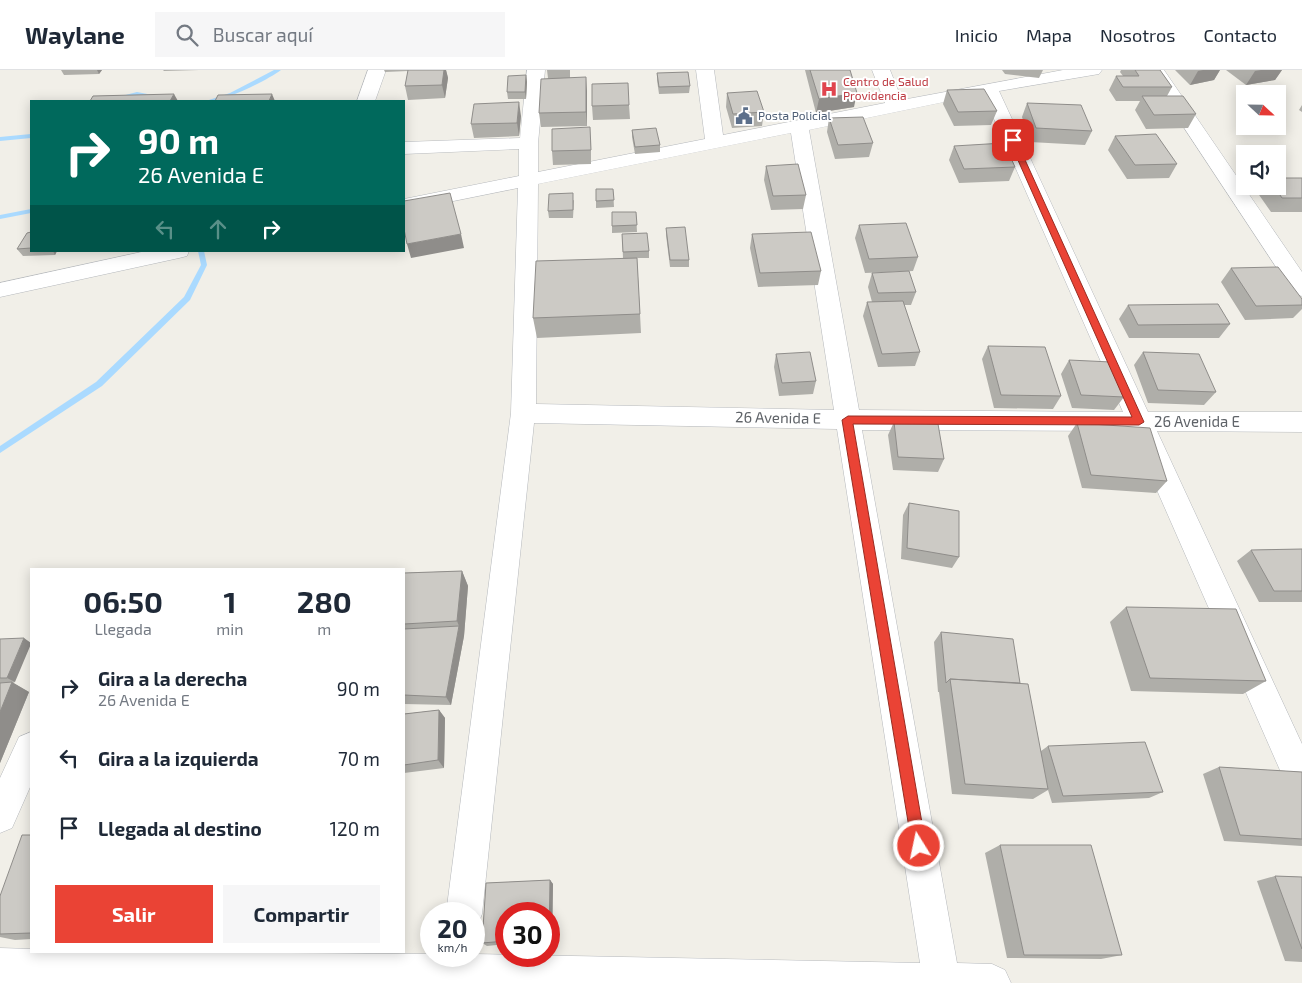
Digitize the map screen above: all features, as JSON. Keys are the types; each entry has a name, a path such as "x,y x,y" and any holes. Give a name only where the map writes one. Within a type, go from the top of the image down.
{"street":[{"path":"366,100 377,70"},
{"path":"465,902 523,413 528,180 536,70"},
{"path":"705,70 715,143"},
{"path":"881,70 895,106"},
{"path":"405,205 989,88 1053,73 1093,70"},
{"path":"1156,70 1302,289"},
{"path":"989,88 1302,781"},
{"path":"799,125 942,982"},
{"path":"405,148 530,143"},
{"path":"0,290 176,252"},
{"name":"26 Avenida E","path":"523,413 848,420 1302,422"},
{"path":"0,816 30,750"},
{"path":"0,968 457,971 992,983"}],"building":[{"path":"408,70 444,70 442,85 405,86"},
{"path":"810,70 850,70 857,93 819,99"},
{"path":"1135,70 1160,70 1172,87 1123,87 1116,76 1139,76"},
{"path":"688,72 690,86 659,87 657,73"},
{"path":"526,75 525,92 507,92 508,76"},
{"path":"586,77 586,112 539,113 541,79"},
{"path":"628,83 629,105 592,106 592,84"},
{"path":"984,89 997,111 958,112 947,90"},
{"path":"757,91 764,112 733,114 727,93"},
{"path":"174,94 171,100 91,100 93,96"},
{"path":"272,94 269,100 216,100 218,95"},
{"path":"1142,96 1183,96 1196,114 1154,115"},
{"path":"519,102 517,123 471,124 474,104"},
{"path":"1027,103 1081,105 1092,131 1036,128"},
{"path":"863,117 873,143 838,145 829,118"},
{"path":"590,127 591,150 552,151 552,129"},
{"path":"656,128 660,145 635,147 632,130"},
{"path":"1156,134 1177,164 1135,165 1115,136"},
{"path":"1004,143 1015,167 964,169 954,146"},
{"path":"798,164 806,195 773,196 766,166"},
{"path":"1286,178 1302,178 1302,198 1282,198 1280,195 1286,195"},
{"path":"596,189 613,189 614,200 596,201"},
{"path":"450,193 461,234 407,244 405,234 405,201"},
{"path":"573,193 573,210 548,211 549,194"},
{"path":"612,212 636,212 637,225 612,226"},
{"path":"906,223 918,257 869,259 859,225"},
{"path":"685,227 689,260 670,260 666,228"},
{"path":"30,232 30,248 17,249 27,233"},
{"path":"811,232 821,271 760,273 752,234"},
{"path":"647,233 649,251 623,252 622,234"},
{"path":"637,258 640,314 533,318 536,261"},
{"path":"1278,267 1302,299 1302,305 1256,306 1231,268"},
{"path":"909,271 916,292 878,293 872,273"},
{"path":"903,301 920,352 882,354 867,302"},
{"path":"1218,304 1230,324 1138,325 1128,305"},
{"path":"988,346 1045,347 1061,396 1001,395"},
{"path":"810,352 816,381 782,383 776,354"},
{"path":"1143,352 1199,354 1216,392 1158,390"},
{"path":"1069,360 1111,362 1124,397 1081,395"},
{"path":"894,422 938,424 944,459 898,457"},
{"path":"1077,423 1150,428 1167,481 1091,475"},
{"path":"909,503 959,511 959,557 907,548"},
{"path":"1302,549 1302,591 1274,591 1251,550"},
{"path":"462,571 457,621 405,624 405,573"},
{"path":"1126,607 1236,609 1266,681 1150,678"},
{"path":"459,626 446,697 405,695 405,629"},
{"path":"941,632 1013,639 1020,683 950,679 946,683"},
{"path":"24,638 7,678 0,678 0,639"},
{"path":"950,679 1028,684 1048,789 965,784"},
{"path":"12,682 0,712 0,683"},
{"path":"439,710 438,760 405,765 405,714"},
{"path":"1145,742 1163,792 1063,796 1048,746"},
{"path":"1219,767 1302,772 1302,839 1240,835"},
{"path":"22,835 30,835 30,933 0,934 0,896"},
{"path":"1000,845 1091,845 1122,955 1024,955"},
{"path":"1275,876 1302,877 1302,949"},
{"path":"550,880 550,902 495,902 495,942 485,943 486,883"}],"waterway":[{"path":"212,100 232,94 278,70"},
{"path":"110,100 137,94 168,100"},
{"path":"0,139 30,136"},
{"path":"0,217 30,211"},
{"path":"0,450 99,384 187,298 204,265 201,252"}],"place":[{"name":"Centro de Salud Providencia","path":"829,89"},
{"name":"Posta Policial","path":"744,116"}],"route":[{"path":"919,846 848,420 1139,422 1013,140"}]}
